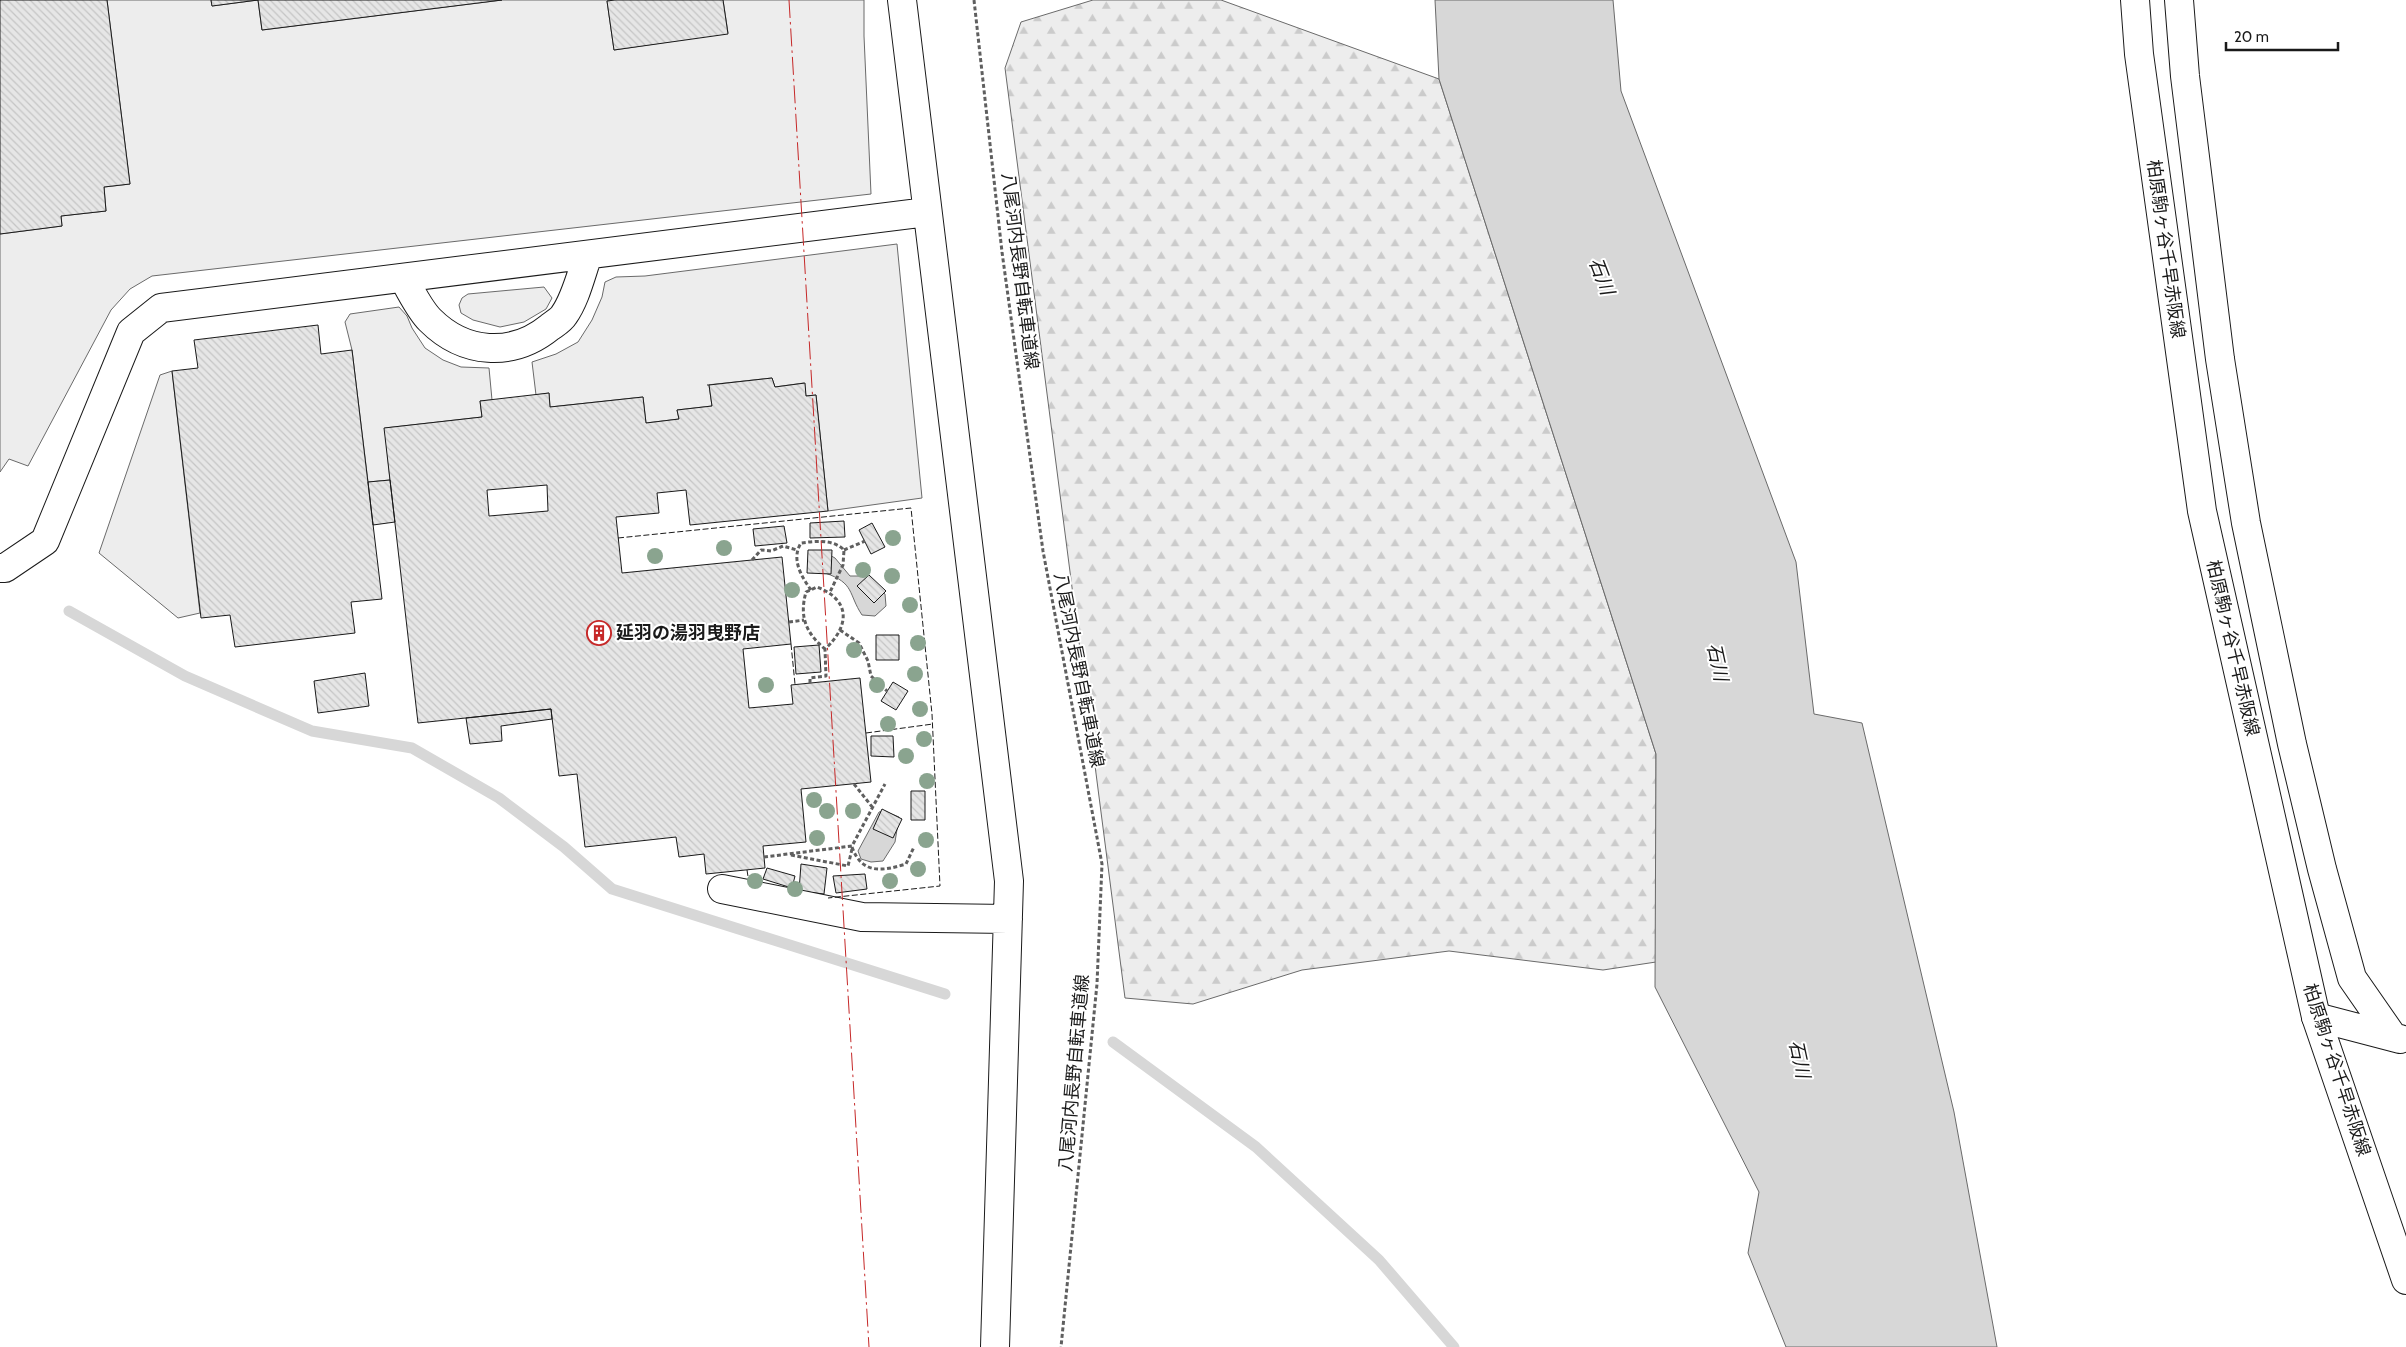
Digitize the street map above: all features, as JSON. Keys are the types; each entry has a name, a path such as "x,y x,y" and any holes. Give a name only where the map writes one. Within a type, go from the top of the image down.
{"street":[{"path":"902,0 1009,881 995,1347"},
{"name":"柏原駒ヶ谷千早赤阪線","path":"2135,0 2139,54 2202,511 2316,1017 2406,1280"},
{"path":"2178,0 2191,134 2220,359 2246,523 2292,744 2322,869 2352,978 2400,1039"},
{"path":"0,568 5,568 45,541 131,332 161,308 927,212"},
{"path":"403,278 429,319 452,336 474,346 501,350 524,344 541,335 564,316 576,292 588,255"},
{"path":"722,889 862,917 1008,919"},
{"path":"2316,1017 2400,1039"}],"path":[{"name":"八尾河内長野自転車道線","path":"974,0 1002,252 1044,551 1102,864 1097,984 1061,1347"},
{"path":"811,590 800,574 797,561 797,550 801,543 818,541 838,543 844,550 843,564 830,592"},
{"path":"844,550 865,542"},
{"path":"752,560 761,550 770,551 783,546 797,550"},
{"path":"810,683 810,678 826,676 825,650 809,633 804,620 802,606 806,592 817,587 830,592 838,600 844,617 835,641 825,650"},
{"path":"789,622 804,620"},
{"path":"840,630 859,643 868,661 871,676 887,691"},
{"path":"854,784 873,808"},
{"path":"788,854 848,866 852,847 885,784"},
{"path":"852,847 857,859 868,867 883,871 906,864 914,847"},
{"path":"764,858 852,847"}],"shaded area":[{"path":"107,0 211,0 212,6 258,0 262,30 502,0 615,0 607,1 614,50 728,33 723,0 864,0 871,194 152,276 130,289 111,310 28,466 9,459 0,472 0,234 62,226 61,216 106,211 104,187 130,184"},
{"path":"897,244 922,498 828,511 816,395 806,396 804,383 775,387 772,378 707,385 709,385 712,406 677,410 679,419 646,423 643,397 550,407 549,393 536,395 532,362 556,354 578,342 592,320 602,297 605,282 616,277 645,276"},
{"path":"544,287 552,298 546,309 524,322 500,327 473,320 461,313 459,305 462,298 468,294"},
{"path":"399,307 407,316 412,328 425,348 443,360 461,367 489,368 492,400 480,401 482,417 385,428 390,480 368,482 352,350 345,322 350,314"},
{"path":"172,371 200,613 178,618 99,553 160,375"}],"green space":[{"path":"1093,0 1221,0 1439,79 1656,754 1656,962 1603,970 1449,951 1302,970 1193,1004 1125,998 1005,68 1021,22"}],"water":[{"name":"石川","path":"1435,0 1613,0 1621,91 1796,562 1814,714 1862,723 1954,1112 1997,1347 1786,1347 1748,1253 1759,1192 1655,987 1656,754 1439,79"},
{"path":"824,552 835,558 850,576 865,576 885,594 886,606 875,616 862,615 846,585 825,573"},
{"path":"884,811 899,817 895,842 883,861 871,862 861,859 858,851 879,812"}],"building":[{"path":"0,0 107,0 130,184 104,187 106,211 61,216 62,226 0,234"},
{"path":"211,0 258,0 212,6"},
{"path":"258,0 502,0 262,30"},
{"path":"723,0 728,34 614,50 607,1"},
{"path":"318,325 321,354 352,350 382,599 351,602 355,633 235,647 230,615 201,618 172,371 198,368 194,340"},
{"name":"延羽の湯羽曳野店","path":"772,378 775,387 805,383 806,396 816,395 828,511 690,525 686,490 657,493 659,513 616,517 622,573 782,557 791,644 743,649 749,708 793,704 791,685 860,678 871,782 801,789 806,842 763,846 765,868 706,874 704,854 679,857 676,837 585,847 577,774 559,776 551,709 418,723 384,428 482,417 480,401 549,393 550,407 643,397 646,423 679,419 677,410 712,406 709,385","holes":["547,485 548,511 489,516 487,490"]},
{"path":"390,480 395,522 373,525 368,482"},
{"path":"844,521 845,537 810,538 810,523"},
{"path":"872,523 885,547 871,554 859,530"},
{"path":"784,526 787,543 755,546 753,529"},
{"path":"808,550 832,550 831,574 807,573"},
{"path":"869,575 886,591 874,603 857,586"},
{"path":"876,635 899,635 899,660 876,660"},
{"path":"819,645 821,672 796,674 794,647"},
{"path":"365,673 369,706 318,713 314,681"},
{"path":"893,682 908,691 896,710 881,701"},
{"path":"551,709 552,719 501,726 502,741 470,744 466,718"},
{"path":"871,736 893,736 894,757 871,756"},
{"path":"911,791 925,791 925,820 911,820"},
{"path":"882,809 902,819 893,838 873,829"},
{"path":"801,864 827,868 824,894 799,891"},
{"path":"767,868 795,876 792,888 763,879"},
{"path":"865,874 867,889 836,893 833,876"}],"waterway":[{"path":"69,611 185,676 312,731 412,748 499,798 564,847 612,889 945,994"},
{"path":"1113,1042 1256,1147 1379,1260 1454,1347"}],"fence":[{"path":"618,538 911,508 932,714 940,886 828,898"},
{"path":"791,644 795,684"},
{"path":"866,733 933,724"},
{"path":"747,870 749,883"}],"power":[{"path":"789,0 869,1347"}],"place":[{"name":"延羽の湯羽曳野店","path":"599,633"}]}
